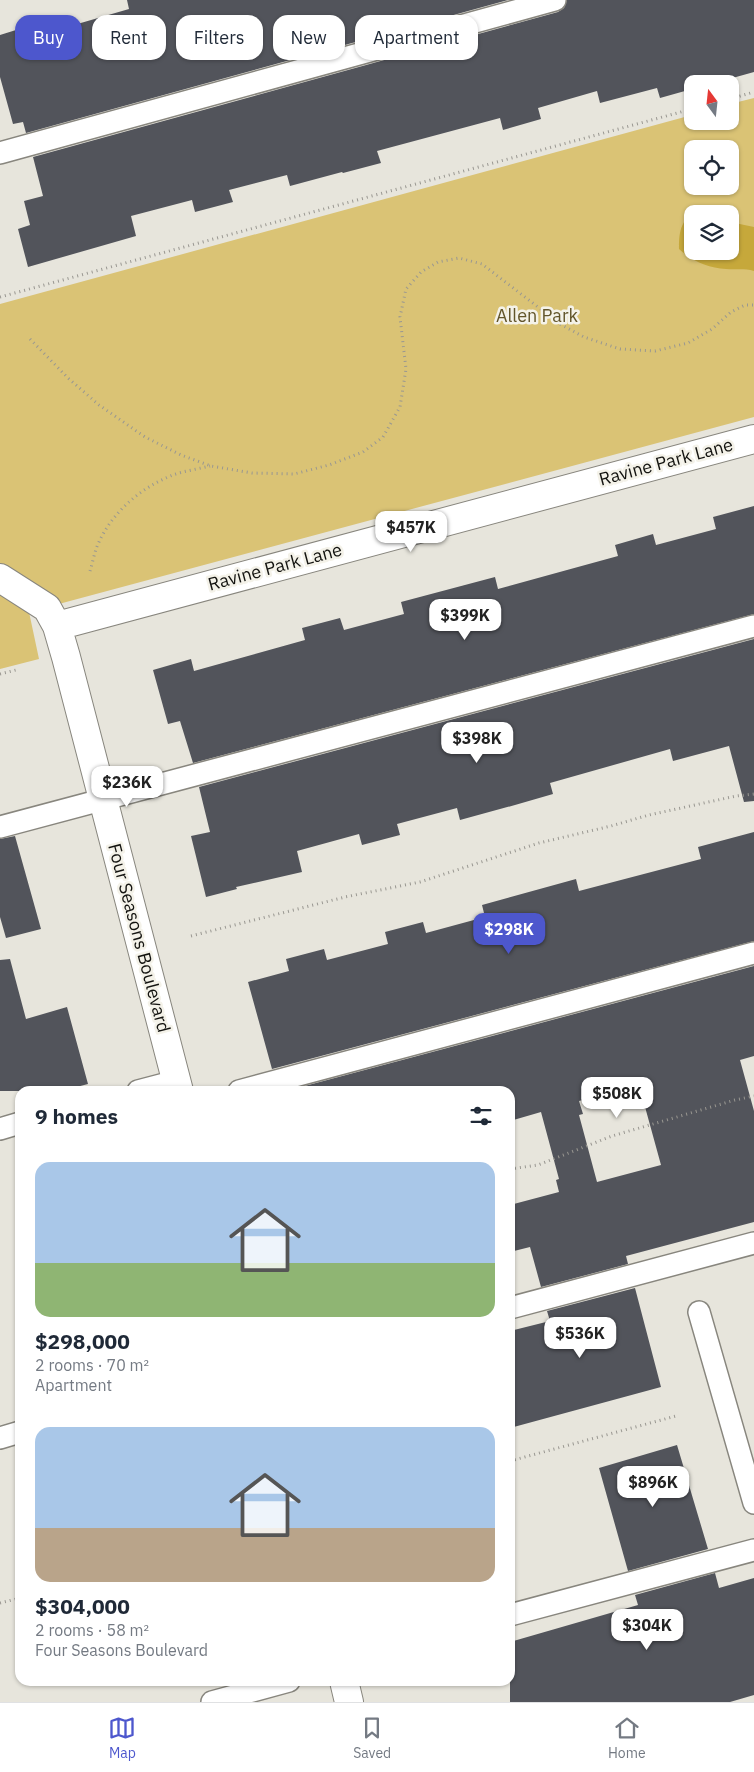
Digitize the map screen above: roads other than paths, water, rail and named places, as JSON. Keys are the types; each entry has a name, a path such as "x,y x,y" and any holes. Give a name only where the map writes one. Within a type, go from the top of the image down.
{"street":[{"name":"Ravine Park Lane","path":"57,626 754,439"},
{"name":"Four Seasons Boulevard","path":"0,578 47,608 57,626 177,1086"},
{"path":"345,1686 349,1702"}],"lane":[{"path":"0,153 555,0"},
{"path":"0,827 754,626"},
{"path":"258,1086 754,953"},
{"path":"0,1129 15,1124"},
{"path":"515,1307 754,1242"},
{"path":"699,1312 754,1503"},
{"path":"0,1438 15,1434"},
{"path":"515,1615 754,1550"},
{"path":"212,1702 271,1686"}],"park label":[{"name":"Allen Park","path":"537,316"}]}
